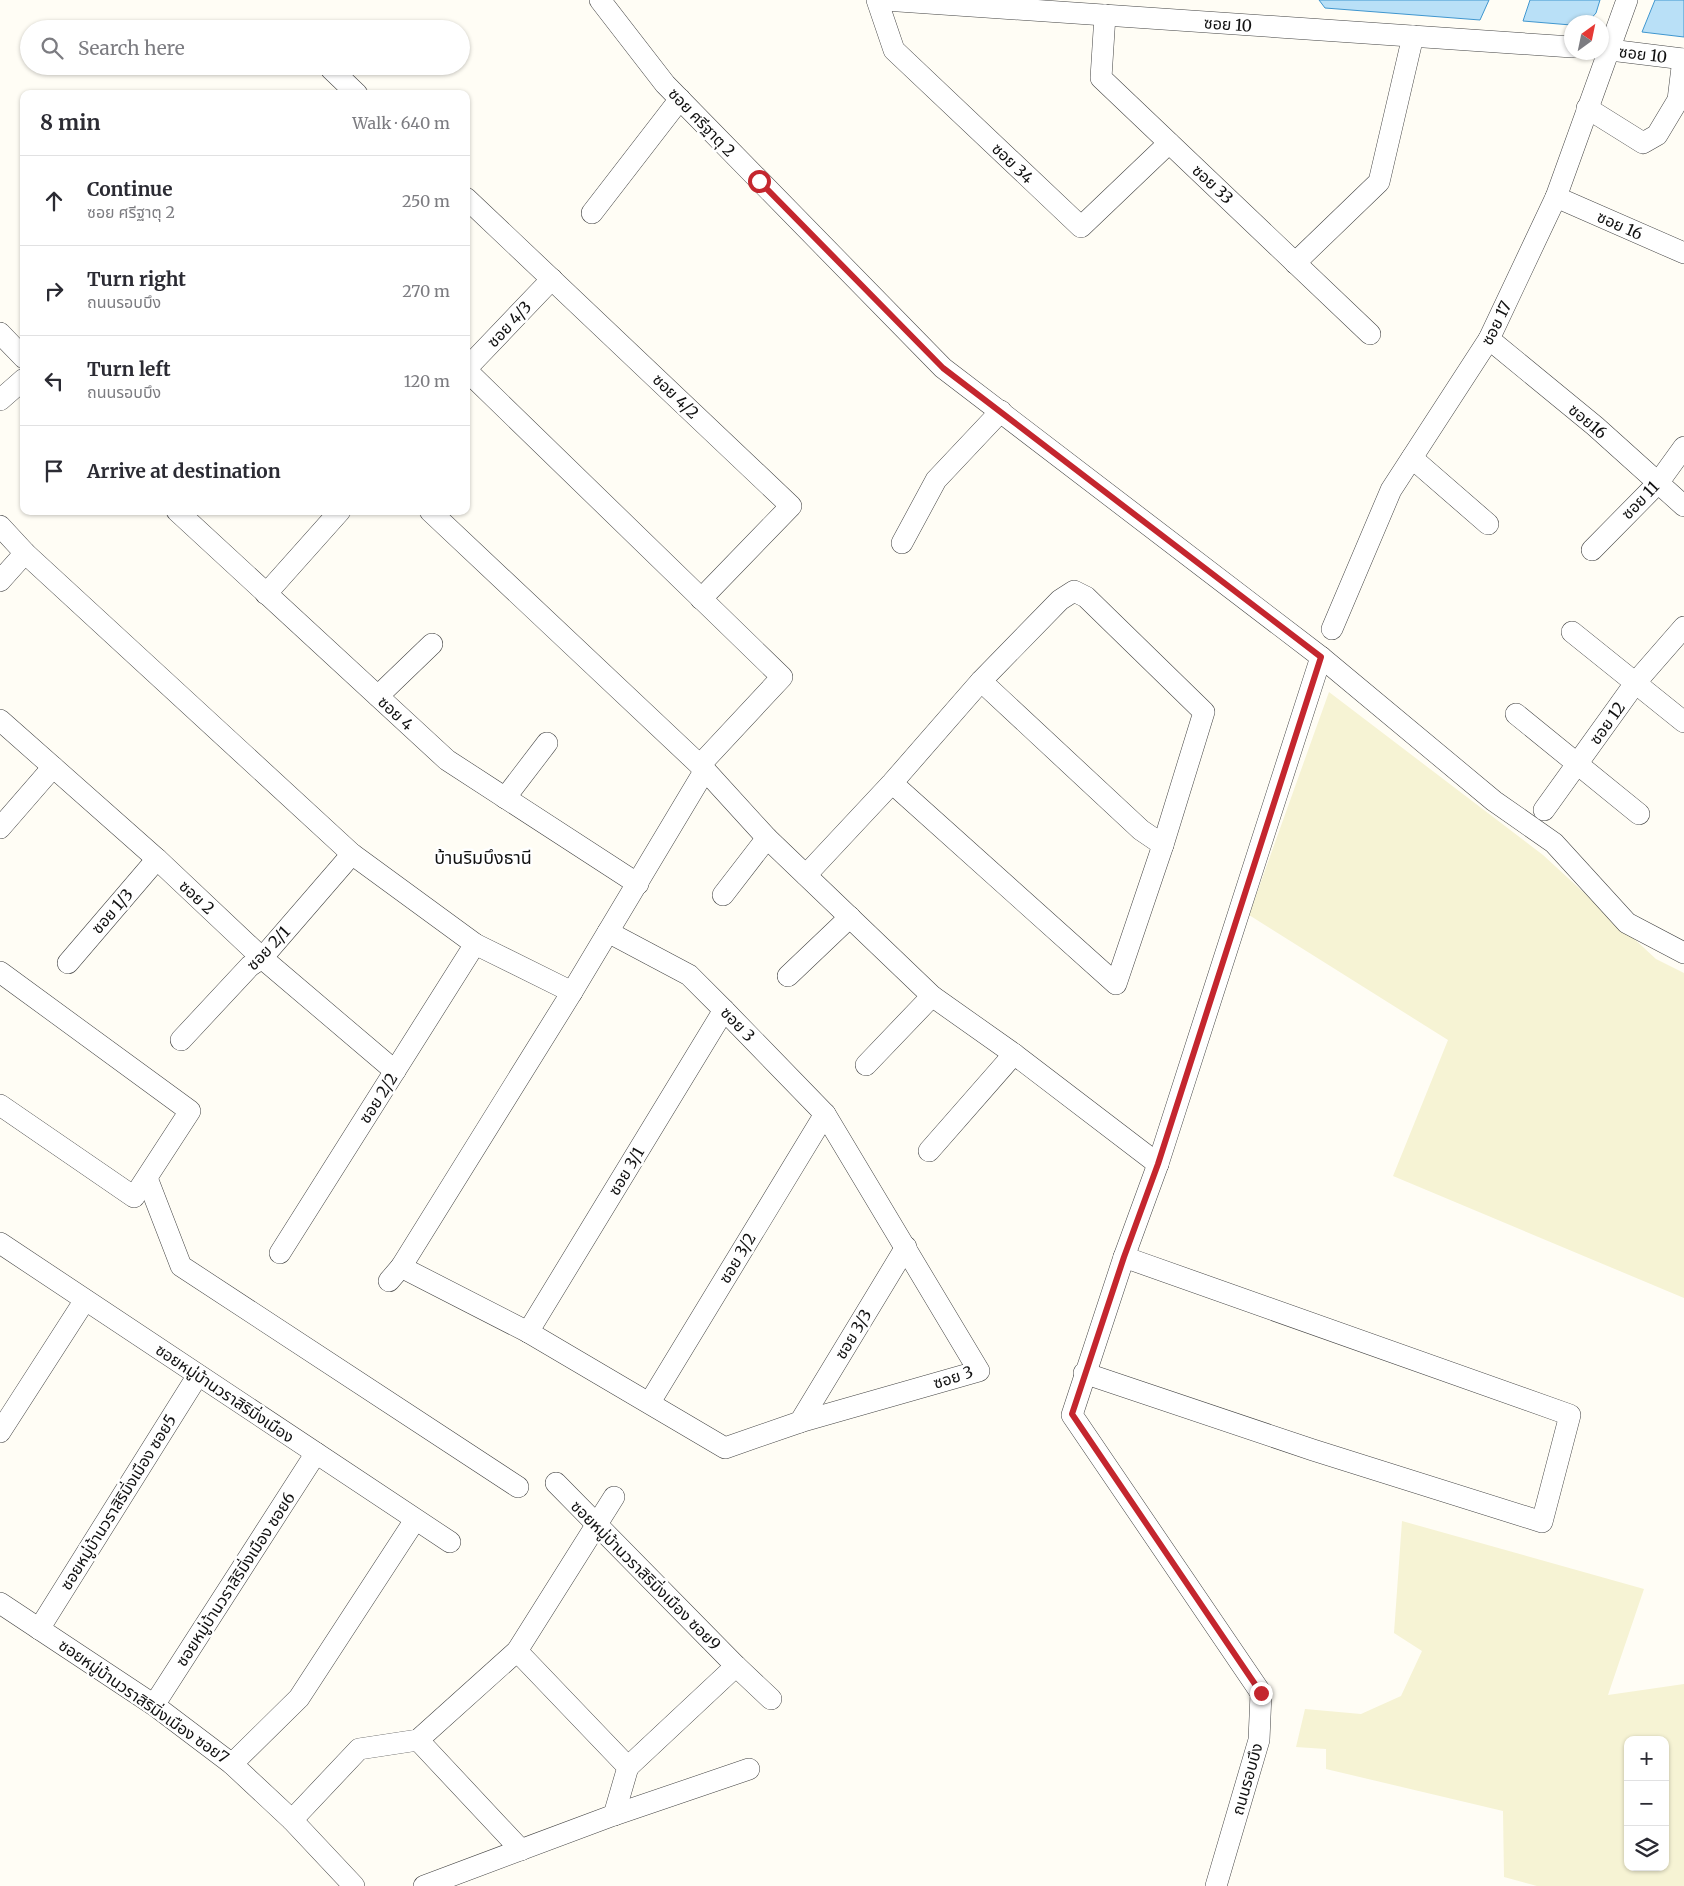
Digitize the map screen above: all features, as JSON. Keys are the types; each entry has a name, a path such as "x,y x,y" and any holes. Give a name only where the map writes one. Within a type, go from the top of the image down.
{"street":[{"name":"ซอย ศรีฐาตุ 2","path":"600,0 665,84 943,368 1321,657 1494,801 1554,842 1627,923 1684,953"},
{"name":"ซอย 34","path":"877,0 894,50 1081,227 1169,143"},
{"name":"ซอย 10","path":"884,0 1564,46"},
{"name":"ซอย 17","path":"1609,41 1627,0"},
{"name":"ซอย 33","path":"1106,15 1101,78 1370,334"},
{"path":"1296,262 1379,182 1413,36"},
{"name":"ซอย 10","path":"1609,50 1684,59"},
{"path":"1586,108 1642,143 1657,136 1678,100 1684,59"},
{"name":"ซอย 17","path":"1332,629 1391,490 1490,339 1556,197 1602,60"},
{"path":"337,75 353,90"},
{"path":"592,213 680,99"},
{"name":"ซอย 16","path":"1556,197 1684,253"},
{"name":"ซอย 4/2","path":"470,202 791,506 701,599"},
{"name":"ซอย 4/3","path":"470,366 552,279"},
{"path":"0,333 20,354"},
{"name":"ซอย16","path":"1490,339 1595,426 1684,506"},
{"path":"0,526 25,553 352,854 475,944 572,992 638,884 703,768 782,677 470,374"},
{"path":"0,400 20,384"},
{"path":"902,543 936,480 1001,411"},
{"name":"ซอย 11","path":"1592,550 1658,483 1684,447"},
{"path":"1412,458 1488,524"},
{"name":"ซอย 4","path":"181,515 446,760 638,884"},
{"path":"266,594 336,515"},
{"path":"434,515 703,768 767,838 932,996 1014,1054 1158,1164"},
{"path":"0,581 25,553"},
{"path":"806,875 892,782 981,681 1060,600 1074,591 1086,597 1204,712 1163,844 1116,984 892,782"},
{"name":"ซอย 12","path":"1544,810 1636,682 1684,627"},
{"path":"1572,632 1684,722"},
{"path":"378,696 432,644"},
{"name":"ถนนรอบบึง","path":"1216,1886 1259,1740 1261,1693 1072,1414 1084,1373 1158,1164 1321,657"},
{"path":"981,681 1141,830 1163,844"},
{"path":"1516,714 1639,814"},
{"name":"ซอย 2","path":"0,720 157,859 262,958 395,1071"},
{"path":"505,798 547,743"},
{"path":"0,828 53,767"},
{"path":"723,895 767,838"},
{"name":"ซอย 2/1","path":"181,1040 250,966 262,958 352,854"},
{"name":"ซอย 1/3","path":"68,963 157,859"},
{"path":"788,976 850,917"},
{"name":"ซอย 3","path":"572,992 395,1274 528,1332 650,1402 725,1448 800,1422 979,1371 906,1247 824,1114 689,975 608,932"},
{"name":"ซอย 2/2","path":"280,1253 475,944"},
{"path":"0,972 190,1111 134,1198 0,1105"},
{"path":"866,1065 932,996"},
{"name":"ซอย 3/1","path":"528,1332 724,1010"},
{"path":"929,1151 1014,1054"},
{"name":"ซอย 3/2","path":"650,1402 824,1114"},
{"path":"147,1178 181,1266 518,1487"},
{"name":"ซอยหมู่บ้านวราสิริมิ่งเมือง","path":"0,1244 450,1542"},
{"name":"ซอย 3/3","path":"800,1422 906,1247"},
{"path":"1084,1373 1313,1450 1542,1522 1570,1415 1124,1257"},
{"path":"0,1432 85,1300"},
{"name":"ซอยหมู่บ้านวราสิริมิ่งเมือง ซอย5","path":"39,1629 198,1375"},
{"name":"ซอยหมู่บ้านวราสิริมิ่งเมือง ซอย6","path":"154,1705 316,1453"},
{"name":"ซอยหมู่บ้านวราสิริมิ่งเมือง ซอย9","path":"556,1483 736,1666 771,1699"},
{"path":"292,1820 358,1749 418,1740 516,1651 614,1497"},
{"name":"ซอยหมู่บ้านวราสิริมิ่งเมือง ซอย7","path":"0,1603 154,1705 232,1764 300,1698 415,1520"},
{"path":"516,1651 628,1767"},
{"path":"614,1814 628,1767 736,1666"},
{"path":"418,1740 521,1850"},
{"path":"232,1764 292,1820 354,1886"},
{"path":"424,1886 614,1814 749,1769"}],"shaded area":[{"path":"1329,692 1543,855 1656,959 1684,973 1684,1298 1393,1176 1448,1040 1249,915"},
{"path":"1402,1521 1644,1589 1608,1695 1684,1684 1684,1886 1537,1886 1504,1877 1503,1811 1326,1769 1326,1749 1296,1747 1305,1709 1361,1714 1401,1696 1422,1651 1394,1633"}],"water":[{"path":"1319,0 1489,0 1480,20 1325,8"},
{"path":"1530,0 1600,0 1594,15 1564,15 1564,24 1523,21"},
{"path":"1655,0 1684,0 1684,37 1642,32"}],"district":[{"name":"บ้านริมบึงธานี","path":"483,858"}],"route":[{"path":"759,181 943,368 1321,657 1158,1164 1084,1373 1072,1414 1261,1693"}]}
